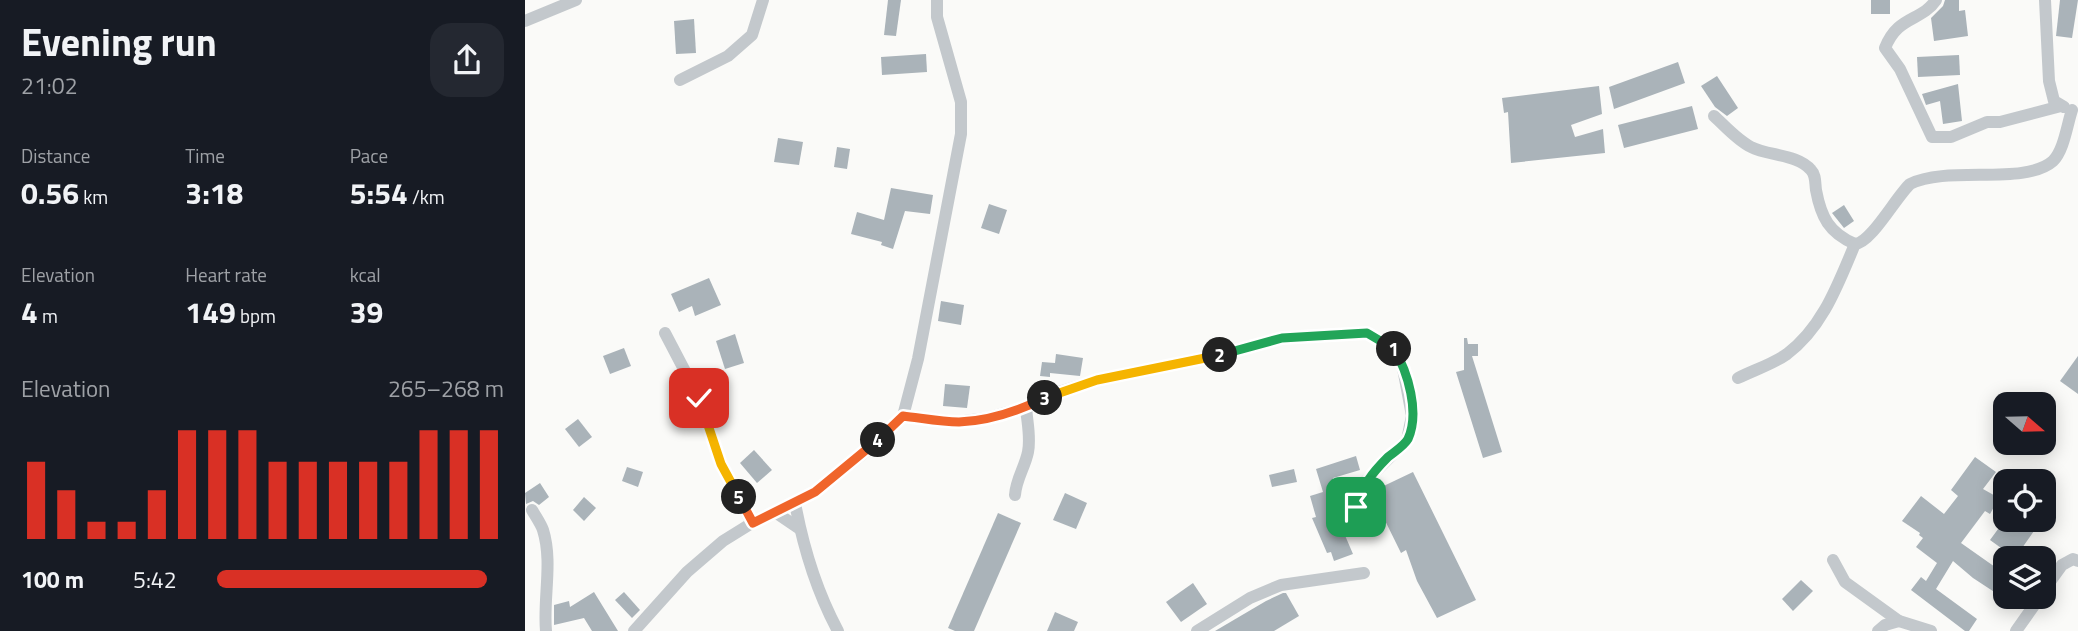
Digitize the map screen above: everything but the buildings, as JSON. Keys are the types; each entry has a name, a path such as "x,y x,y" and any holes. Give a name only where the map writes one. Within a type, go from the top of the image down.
{"street":[{"path":"525,21 576,0"},
{"path":"680,80 728,56 751,36 763,0"},
{"path":"634,631 687,572 723,541 815,492 870,448 903,416 918,359 961,134 961,102 937,17 937,0"},
{"path":"1936,0 1932,6 1907,20 1890,34 1885,48 1900,69 1932,137 1951,137 1987,122 2070,109"},
{"path":"2045,0 2049,81 2054,101 2070,109"},
{"path":"1714,116 1748,145 1764,153 1803,163 1810,168 1827,224 1833,233 1855,244 1861,244 1904,190 1919,180 1952,174 2019,174 2052,162 2057,155 2070,109"},
{"path":"1738,378 1785,356 1807,337 1831,301 1855,244"},
{"path":"665,333 699,398 721,464 753,523"},
{"path":"903,416 957,422 987,418 1026,407 1056,393 1097,380 1232,352 1282,338 1367,333 1393,349 1402,363 1412,416 1407,440 1363,484 1356,507"},
{"path":"1015,495 1016,481 1028,453 1026,407"},
{"path":"795,503 800,529 828,613 838,631"},
{"path":"533,510 543,530 547,560 544,608 546,631"},
{"path":"775,512 800,529"},
{"path":"2056,573 2062,565 2073,559 2078,561"},
{"path":"1833,560 1845,582 1899,621 1931,631"},
{"path":"1197,631 1250,598 1280,585 1364,573"},
{"path":"2015,631 2031,609"},
{"path":"1878,631 1885,625 1899,621"}],"route":[{"path":"699,398 721,464 753,523 815,492 870,448 903,416 957,422 987,418 1026,407 1056,393 1097,380 1154,370 1282,338 1367,333 1393,349 1402,363 1412,416 1407,440 1363,484 1356,507"}]}
